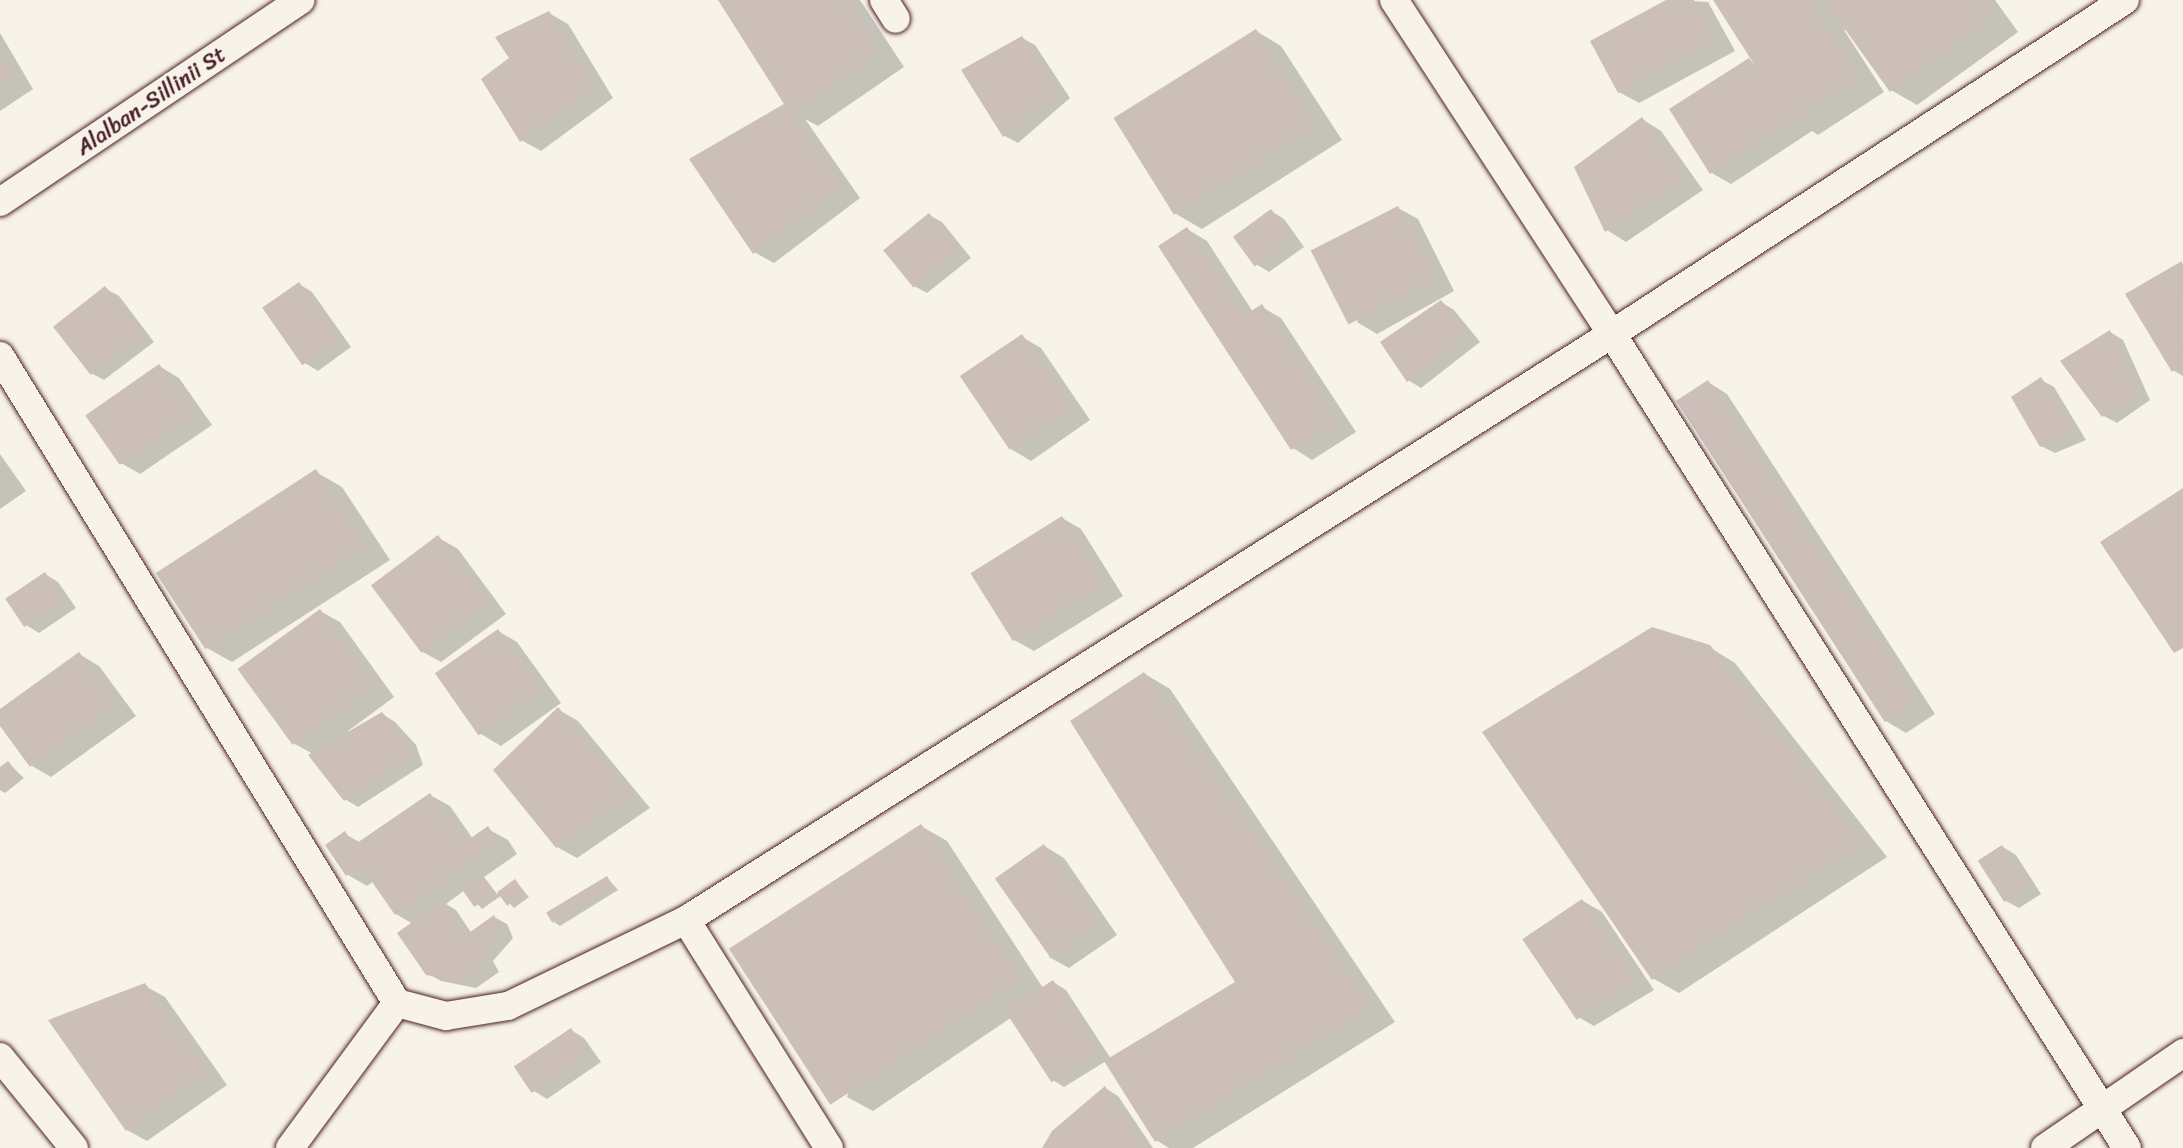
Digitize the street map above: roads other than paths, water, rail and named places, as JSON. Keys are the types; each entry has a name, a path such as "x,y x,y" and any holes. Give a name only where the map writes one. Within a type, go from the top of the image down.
{"street":[{"name":"Alalban-Sillinii St","path":"0,202 301,0"},
{"path":"1394,0 1612,334 2127,1148"},
{"path":"0,356 397,1003 446,1016 508,1006 686,920 1612,334 2125,0"},
{"path":"686,920 829,1148"},
{"path":"290,1148 397,1003"},
{"path":"2045,1148 2104,1111 2183,1053"},
{"path":"0,1057 74,1148"}]}
